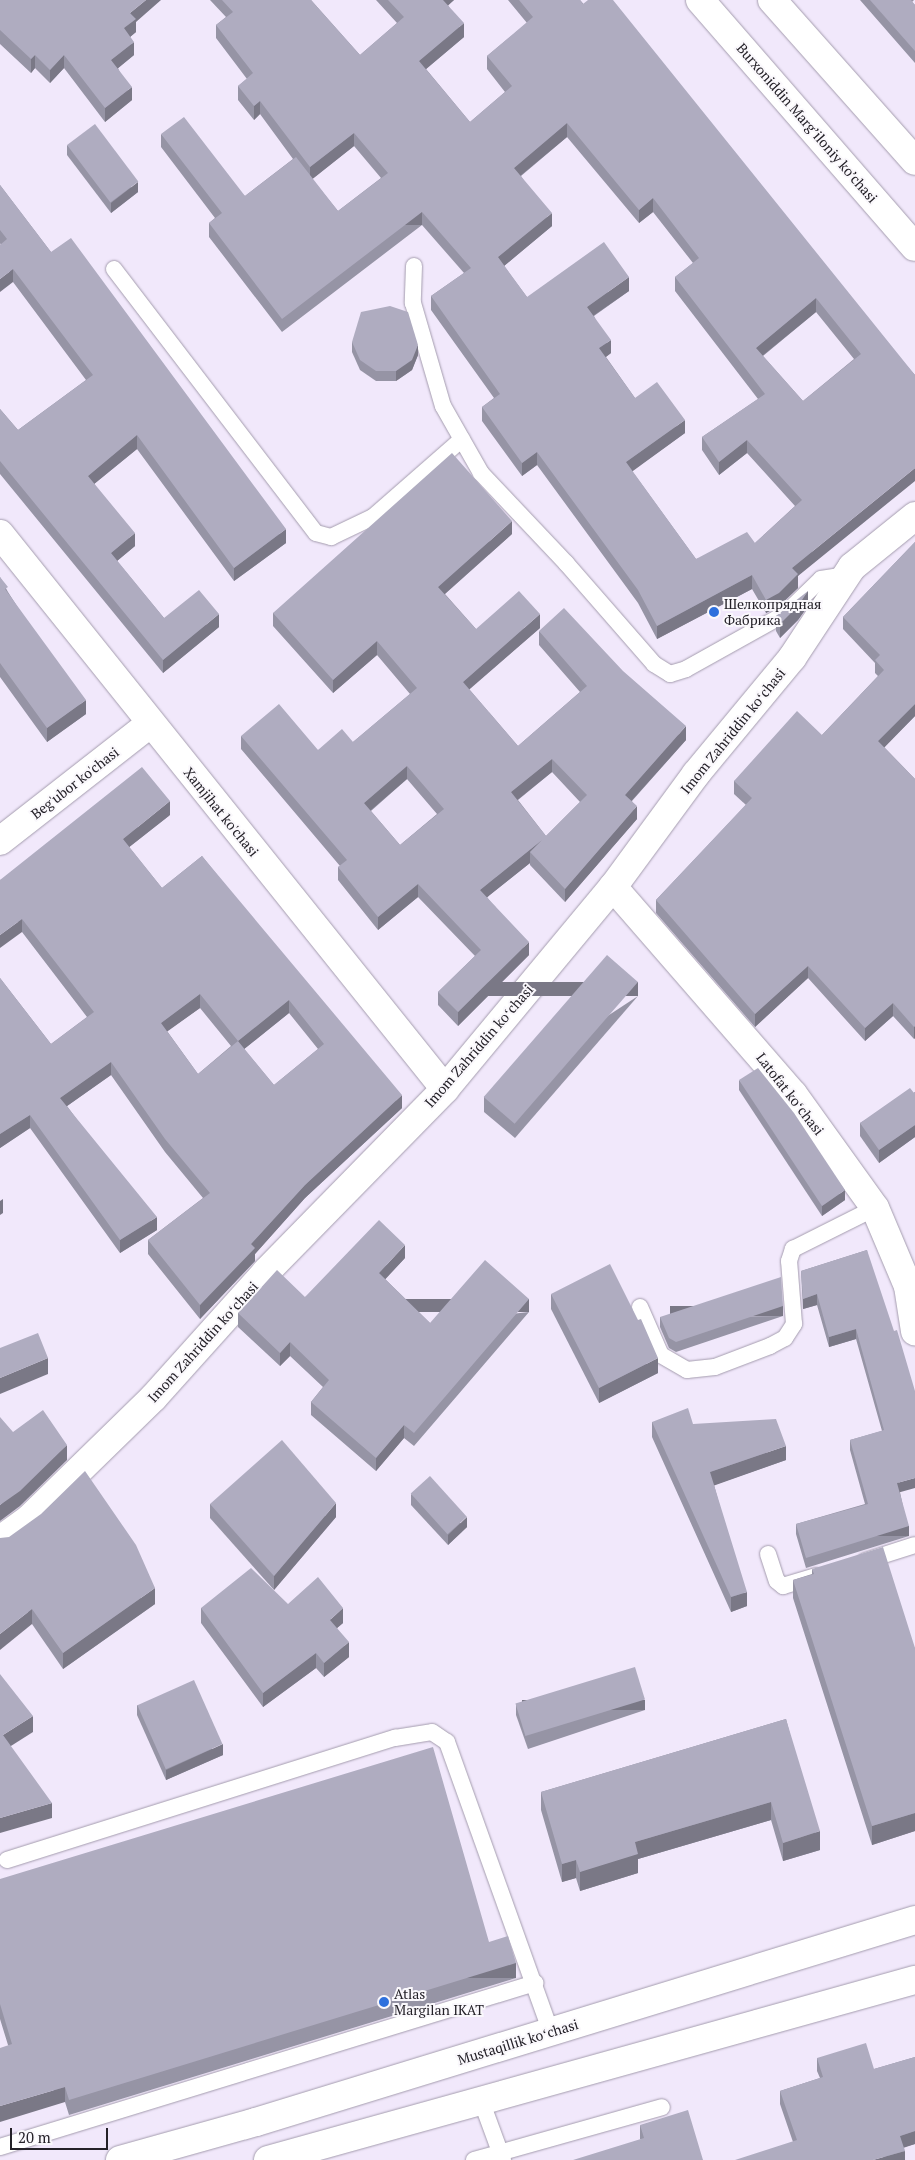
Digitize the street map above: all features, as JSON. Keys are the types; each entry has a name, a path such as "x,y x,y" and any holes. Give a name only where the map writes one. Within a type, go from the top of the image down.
{"street":[{"name":"Burxoniddin Marg’iloniy ko’chasi","path":"700,0 915,247"},
{"path":"772,0 915,161"},
{"name":"Imom Zahriddin koʻchasi","path":"0,1540 30,1518 154,1397 266,1272 445,1089 613,887 696,774 792,658 852,567 915,516"},
{"name":"Xamjihat ko'chasi","path":"0,534 150,724 445,1089"},
{"name":"Beg'ubor ko'chasi","path":"0,841 150,724"},
{"name":"Latofat koʻchasi","path":"613,887 793,1094 875,1208 908,1286 915,1331"},
{"name":"Mustaqillik koʻchasi","path":"120,2160 256,2122 915,1920"},
{"path":"268,2160 915,1980"}],"lane":[{"path":"414,266 413,303 443,406 481,473 566,563 654,664 670,674 686,670 785,614 821,580 847,576"},
{"path":"114,269 316,533 331,537 373,517 462,439"},
{"path":"640,1307 661,1354 687,1370 715,1366 770,1346 785,1338 794,1324 789,1261 793,1249 875,1208"},
{"path":"849,1565 915,1545"},
{"path":"768,1554 777,1581 783,1586 830,1571"},
{"path":"7,1860 395,1738 432,1732 447,1742 551,2032"},
{"path":"0,2148 535,1983"},
{"path":"481,2100 502,2156"},
{"path":"474,2160 502,2156 662,2107"}],"building":[{"path":"0,0 146,0 130,13 136,19 124,28 134,42 111,60 132,87 105,108 64,55 50,70 35,55 31,59 0,30"},
{"path":"222,0 311,0 360,55 404,17 388,0 443,0 464,23 419,61 470,122 512,86 487,56 533,17 519,0 580,0 583,4 588,0 613,0 915,375 915,468 792,568 798,574 779,593 766,600 752,575 657,626 638,590 537,452 522,463 482,407 500,394 431,296 471,268 422,212 282,319 209,223 222,213 161,134 184,117 245,196 296,157 338,211 388,173 354,133 310,167 260,101 254,106 238,86 253,73 216,25 233,12","holes":["567,123 639,210 653,198 699,258 675,277 765,394 702,437 719,462 747,440 802,500 755,543 747,532 696,559 626,462 685,420 657,382 635,398 599,348 611,340 587,307 629,277 604,242 527,297 498,257 552,213 514,168","816,298 861,354 803,401 756,348"]},
{"path":"870,0 911,0 915,5 915,51"},
{"path":"95,124 138,182 110,203 67,145"},
{"path":"0,185 51,252 71,238 286,529 234,568 137,435 88,476 135,533 111,553 164,618 199,590 219,614 163,660 0,461 0,409 18,430 93,375 13,269 0,279 0,245 7,239 0,230"},
{"path":"390,306 408,312 418,345 412,360 396,371 376,371 360,360 352,342 361,312"},
{"path":"452,453 512,521 438,587 476,629 519,591 540,614 463,682 518,746 587,686 539,631 564,608 623,671 686,726 625,795 637,806 565,889 530,852 542,840 480,890 529,942 458,1012 438,992 481,950 418,884 378,917 338,867 347,860 241,736 279,704 318,750 342,729 353,742 417,688 377,641 333,680 273,613","holes":["552,759 587,795 546,836 511,792","407,766 444,809 400,845 364,803"]},
{"path":"915,542 915,704 878,741 915,779 915,1026 893,1003 865,1028 808,966 755,1014 656,900 752,798 734,781 797,711 822,735 884,670 875,660 880,655 843,617"},
{"path":"0,577 8,587 5,589 86,700 47,728 0,663"},
{"path":"808,591 798,606 780,624 776,616"},
{"path":"142,767 170,801 123,839 162,888 202,856 402,1095 305,1185 251,1244 255,1248 200,1305 148,1240 210,1193 165,1139 111,1062 60,1098 157,1217 120,1240 30,1115 0,1134 0,978 51,1044 94,1012 22,919 0,935 0,880","holes":["200,994 238,1041 198,1074 161,1023","289,1000 324,1044 274,1085 238,1041"]},
{"path":"607,955 638,982 515,1124 484,1097"},
{"path":"758,1068 794,1113 845,1190 822,1206 739,1080"},
{"path":"910,1088 915,1092 915,1125 879,1150 860,1123"},
{"path":"379,1220 405,1245 379,1273 430,1323 485,1260 529,1299 414,1433 404,1425 376,1458 311,1402 329,1380 290,1342 280,1353 238,1313 277,1270 305,1297"},
{"path":"867,1250 894,1331 897,1330 915,1391 915,1478 897,1483 909,1526 806,1558 796,1524 868,1504 850,1440 884,1430 856,1329 829,1337 817,1294 803,1299 801,1271"},
{"path":"610,1264 638,1320 641,1319 658,1358 599,1388 551,1294"},
{"path":"781,1277 783,1306 676,1342 669,1338 660,1317"},
{"path":"38,1333 48,1358 0,1378 0,1348"},
{"path":"688,1408 693,1424 776,1419 786,1446 710,1472 747,1592 731,1597 652,1422"},
{"path":"43,1410 67,1445 20,1491 0,1505 0,1417 13,1432"},
{"path":"282,1440 336,1503 274,1576 210,1504"},
{"path":"85,1471 136,1545 155,1588 63,1653 32,1609 0,1634 0,1538 9,1537 41,1514"},
{"path":"430,1476 467,1517 447,1534 411,1493"},
{"path":"883,1547 915,1648 915,1813 872,1826 793,1580 814,1574 812,1569"},
{"path":"251,1568 288,1604 318,1577 343,1608 330,1620 349,1642 324,1663 316,1653 263,1693 201,1608"},
{"path":"635,1667 645,1700 525,1736 515,1704"},
{"path":"0,1674 33,1716 3,1735 52,1803 0,1818"},
{"path":"194,1680 222,1744 166,1769 137,1705"},
{"path":"786,1719 820,1831 783,1843 771,1802 635,1842 638,1854 580,1872 576,1860 562,1864 541,1792"},
{"path":"433,1747 489,1942 508,1936 516,1963 69,2100 65,2087 0,2106 0,2048 12,2044 0,2004 0,1879"},
{"path":"866,2043 874,2069 915,2057 915,2131 900,2136 905,2151 873,2160 735,2160 797,2140 780,2091 823,2077 817,2058"},
{"path":"688,2110 703,2160 573,2160 644,2138 640,2125"}],"place":[{"name":"Шелкопрядная Фабрика","path":"714,612"},
{"name":"Atlas Margilan IKAT","path":"384,2002"}]}
